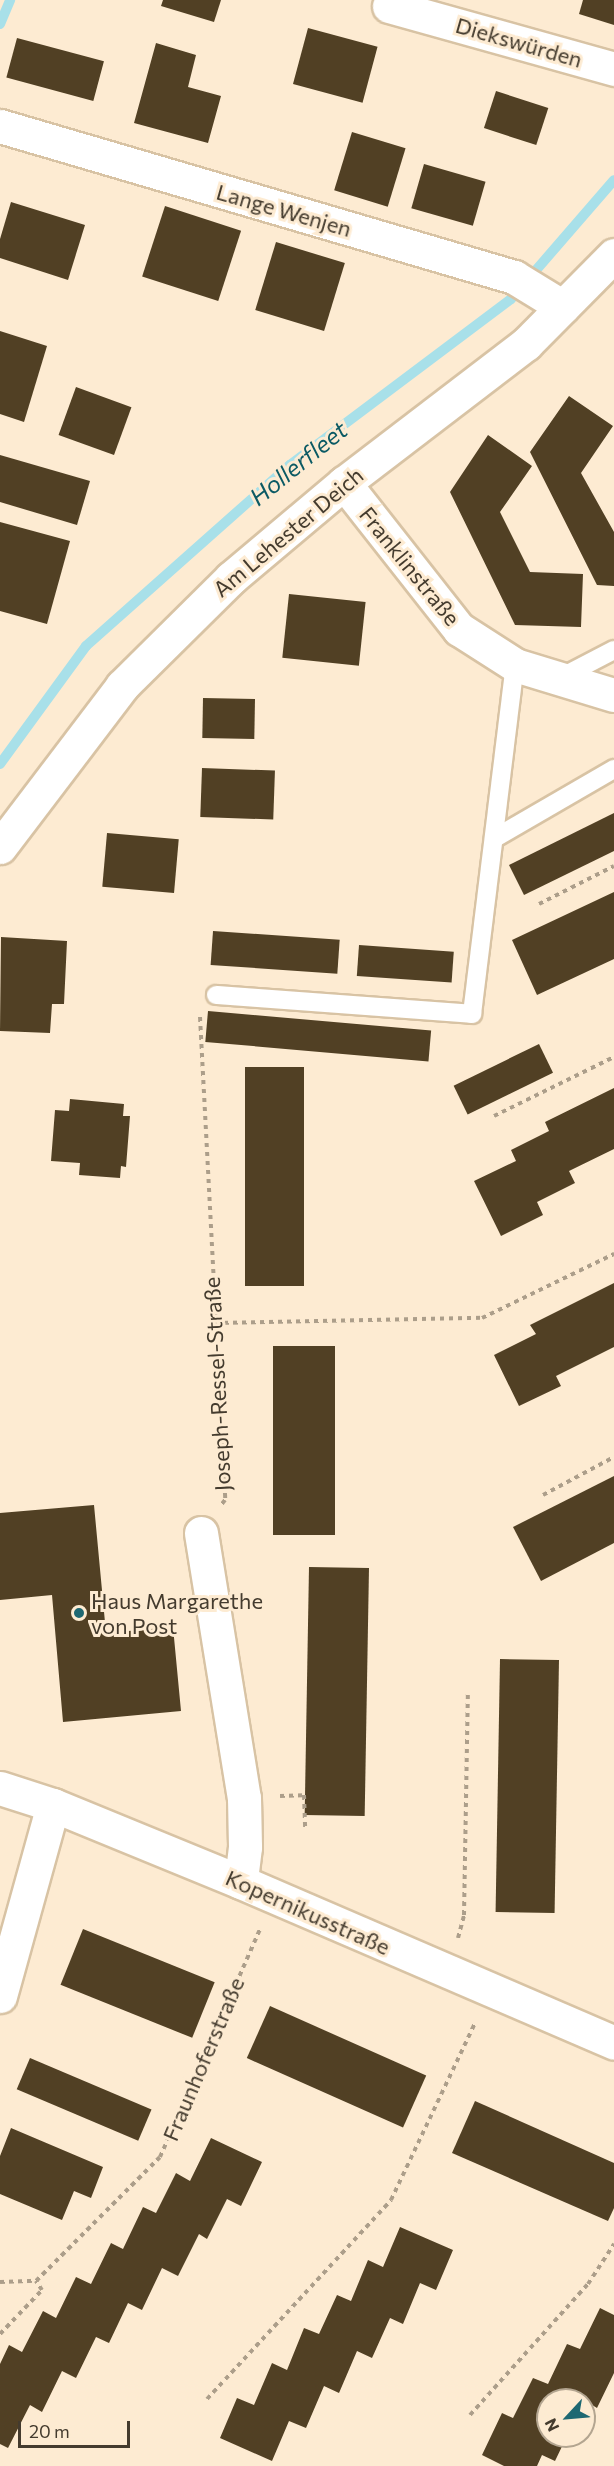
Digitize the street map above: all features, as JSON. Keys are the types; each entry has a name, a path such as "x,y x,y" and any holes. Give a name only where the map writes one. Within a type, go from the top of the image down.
{"street":[{"name":"Diekswürden","path":"389,6 614,69"},
{"name":"Lange Wenjen","path":"0,126 524,284 563,307"},
{"name":"Am Lehester Deich","path":"0,847 122,686 231,578 344,483 526,344 614,255"},
{"name":"Franklinstraße","path":"344,483 402,560 459,628 515,665 555,680 614,695"},
{"path":"201,1533 244,1798 245,1847 241,1882"},
{"name":"Kopernikusstraße","path":"0,1788 53,1805 241,1882 274,1899 614,2043"},
{"path":"0,1996 53,1805"}],"lane":[{"path":"555,680 614,651"},
{"path":"216,995 472,1014 515,665"},
{"path":"495,838 614,769"}],"path":[{"path":"539,904 614,867"},
{"name":"Joseph-Ressel-Straße","path":"201,1533 225,1500 200,1001 216,995"},
{"path":"494,1116 614,1056"},
{"path":"215,1323 482,1318 614,1254"},
{"path":"543,1495 614,1457"},
{"path":"449,1972 464,1915 468,1691"},
{"path":"304,1795 305,1828"},
{"name":"Fraunhoferstraße","path":"0,2334 42,2290 36,2281 160,2157 170,2142 274,1899"},
{"path":"207,2399 391,2200 491,1990"},
{"path":"470,2415 588,2284 614,2244"},
{"path":"0,2282 29,2278 36,2281"}],"building":[{"path":"163,0 221,0 214,22 161,6"},
{"path":"583,0 614,0 614,25 579,14"},
{"path":"308,28 378,47 363,103 293,84"},
{"path":"17,38 104,61 93,101 6,78"},
{"path":"156,43 196,55 188,87 221,96 208,143 134,123"},
{"path":"496,91 548,108 536,145 484,128"},
{"path":"352,132 406,148 388,207 334,190"},
{"path":"424,164 486,182 473,226 411,208"},
{"path":"11,202 85,225 68,280 0,258 0,239"},
{"path":"165,206 241,231 218,301 142,276"},
{"path":"276,242 345,263 324,331 255,310"},
{"path":"0,331 47,346 24,422 0,414"},
{"path":"76,387 131,407 114,455 59,435"},
{"path":"569,396 613,426 581,473 614,532 614,586 597,585 530,452"},
{"path":"488,435 532,466 500,512 530,572 583,574 581,627 515,625 450,492"},
{"path":"0,455 90,481 77,525 0,502"},
{"path":"0,522 70,541 47,624 0,611"},
{"path":"289,594 366,602 359,666 282,658"},
{"path":"203,698 255,699 254,739 202,738"},
{"path":"202,768 275,771 273,820 200,817"},
{"path":"614,813 614,851 524,895 509,865"},
{"path":"107,833 179,839 174,893 102,887"},
{"path":"614,892 614,959 537,995 512,940"},
{"path":"213,931 340,940 337,974 211,965"},
{"path":"1,937 67,941 64,1004 52,1004 50,1033 0,1031"},
{"path":"359,945 454,952 452,983 357,976"},
{"path":"208,1011 431,1031 428,1061 205,1042"},
{"path":"539,1044 553,1073 468,1114 454,1086"},
{"path":"245,1067 304,1067 304,1286 245,1286"},
{"path":"614,1088 614,1149 569,1171 575,1183 537,1202 543,1215 501,1236 474,1181 516,1161 511,1150 549,1131 545,1122"},
{"path":"70,1099 124,1104 123,1116 130,1116 126,1167 121,1166 120,1178 79,1175 80,1163 51,1161 55,1110 69,1111"},
{"path":"614,1283 614,1347 556,1376 561,1386 519,1406 494,1355 536,1334 530,1325"},
{"path":"273,1346 335,1346 335,1535 273,1535"},
{"path":"614,1476 614,1543 541,1581 513,1527"},
{"name":"Haus Margarethe von Post","path":"94,1505 106,1633 173,1627 181,1711 63,1722 52,1595 0,1600 0,1513"},
{"path":"309,1567 369,1568 365,1816 305,1815"},
{"path":"500,1659 559,1660 555,1913 496,1912"},
{"path":"83,1929 215,1982 192,2038 61,1985"},
{"path":"270,2006 426,2076 403,2128 247,2058"},
{"path":"30,2058 152,2110 138,2141 17,2089"},
{"path":"475,2101 614,2163 614,2208 608,2221 452,2153"},
{"path":"11,2128 103,2167 91,2198 74,2191 62,2220 0,2194 0,2156"},
{"path":"211,2138 262,2162 241,2206 227,2199 207,2239 199,2234 178,2276 162,2268 142,2310 128,2303 109,2343 96,2337 76,2378 62,2371 42,2412 30,2405 8,2448 0,2444 0,2364 9,2345 22,2352 43,2311 56,2318 76,2277 91,2284 111,2243 123,2249 143,2207 156,2213 176,2173 190,2181"},
{"path":"400,2227 453,2250 436,2290 420,2283 403,2324 390,2318 372,2358 357,2351 339,2393 324,2386 306,2428 289,2421 272,2461 220,2438 237,2398 254,2405 272,2363 287,2370 304,2328 319,2334 337,2295 351,2301 368,2260 383,2267"},
{"path":"600,2308 614,2315 614,2373 597,2408 596,2388 536,2388 536,2448 561,2448 555,2461 542,2455 537,2466 504,2466 482,2455 502,2413 513,2418 533,2378 548,2384 567,2344 580,2349"}],"waterway":[{"path":"0,24 10,0"},
{"name":"Hollerfleet","path":"0,764 86,646 290,465 511,299 614,180"}],"place":[{"name":"Haus Margarethe von Post","path":"79,1613"}]}
